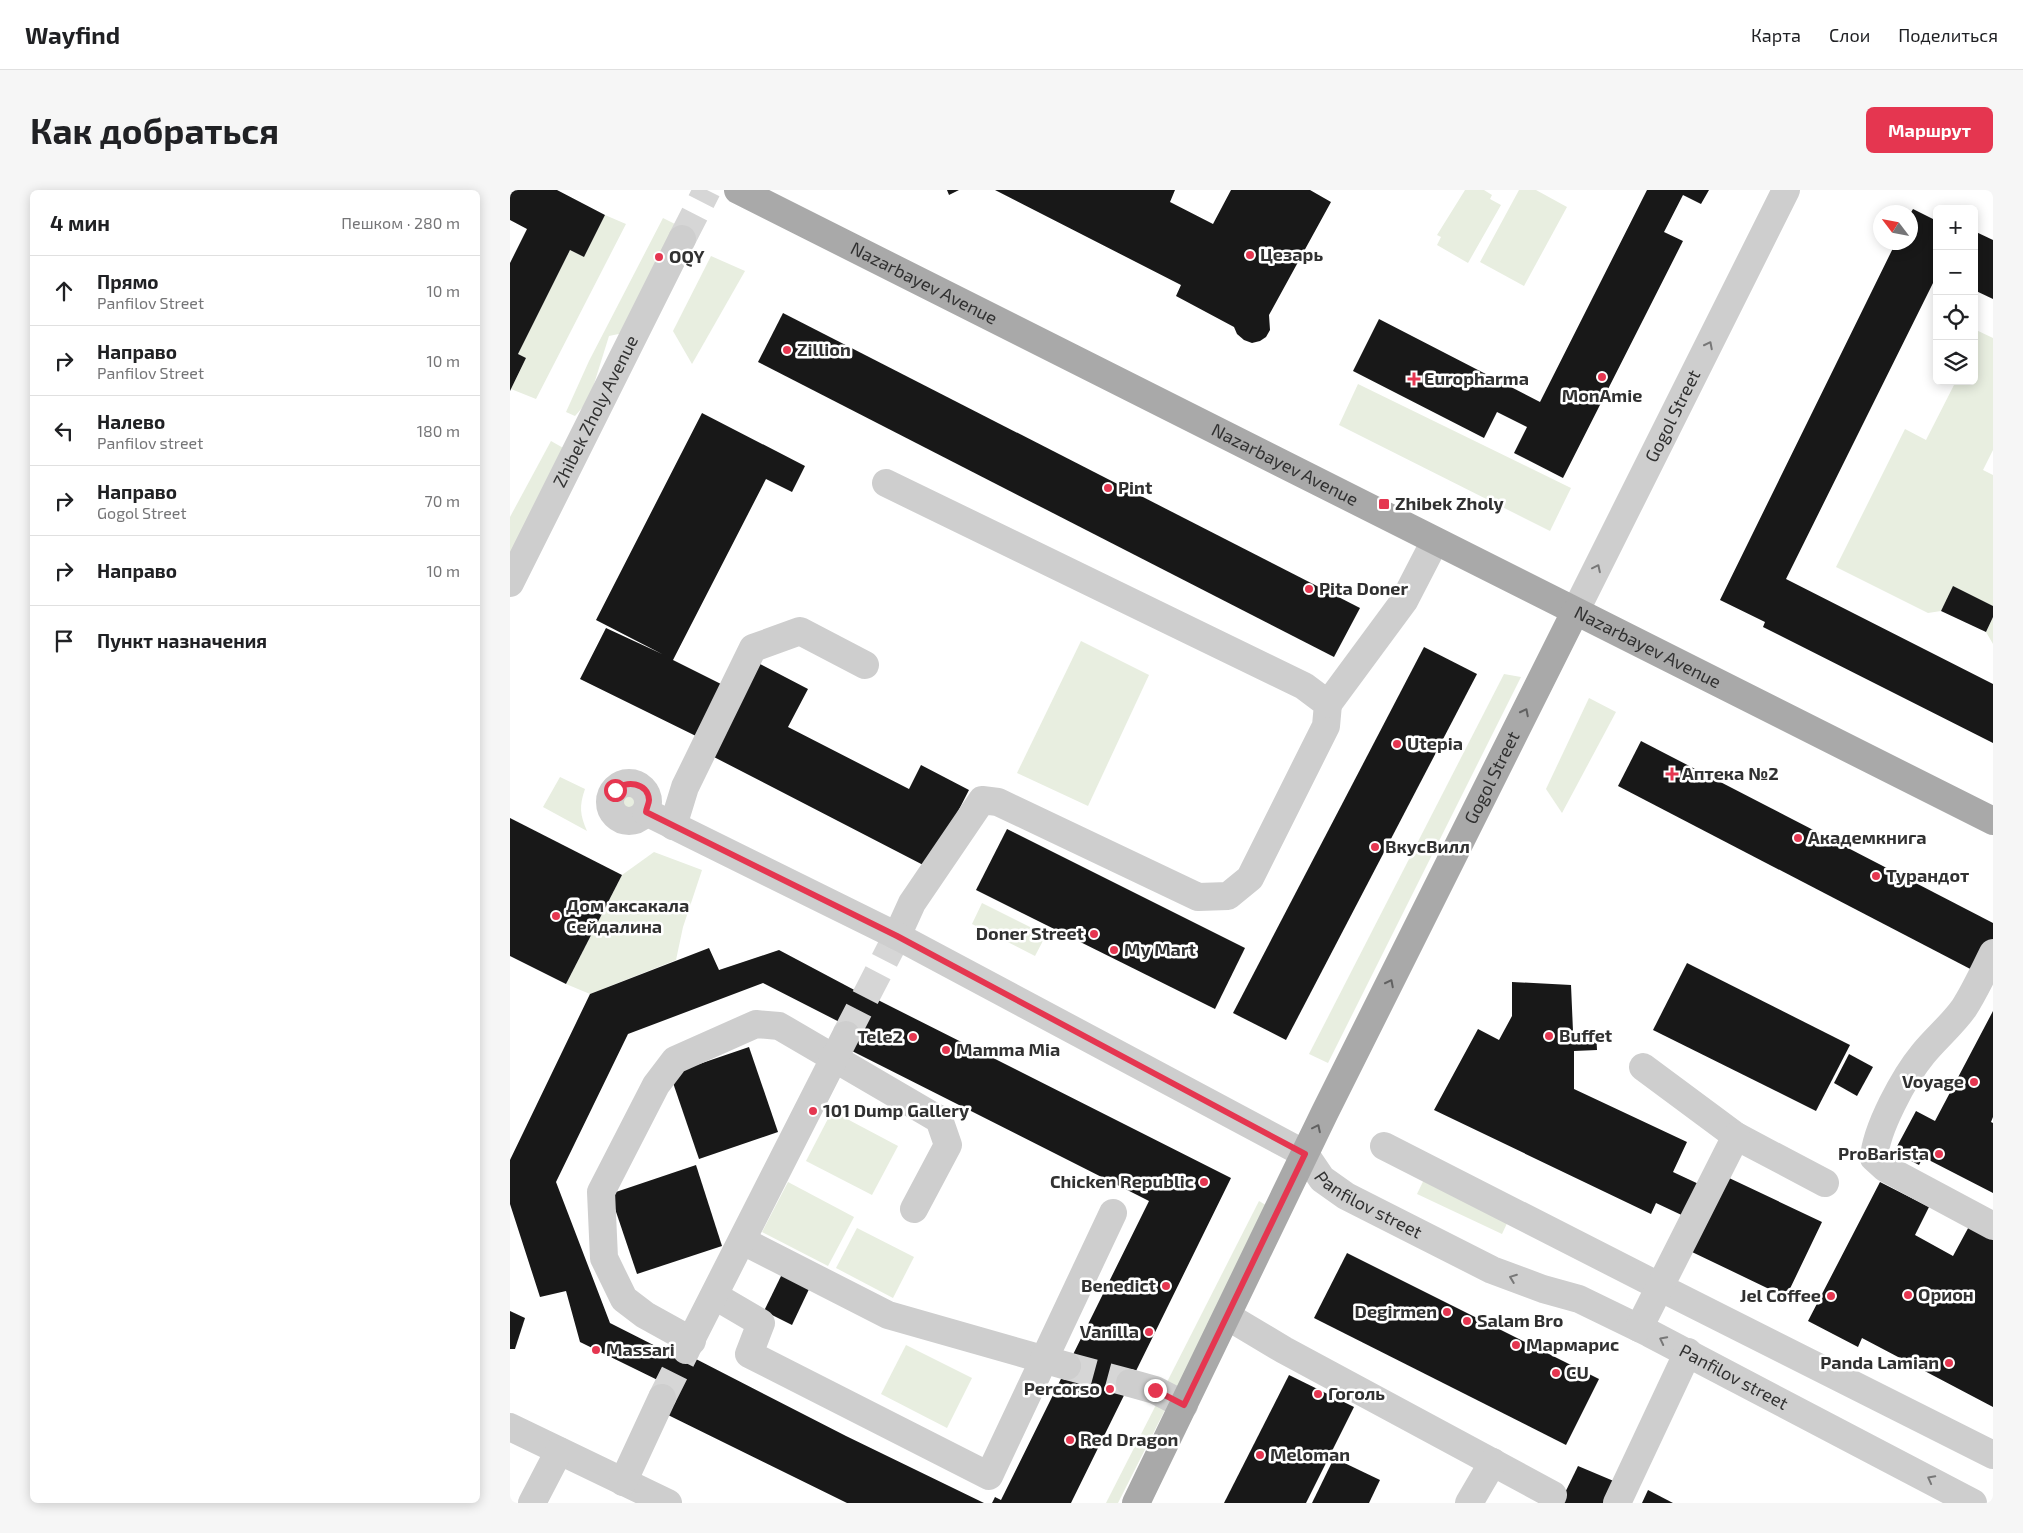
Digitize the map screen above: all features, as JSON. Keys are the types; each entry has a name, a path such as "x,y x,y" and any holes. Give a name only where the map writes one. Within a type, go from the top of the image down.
{"main road":[{"name":"Nazarbayev Avenue","path":"738,190 1993,821"},
{"name":"Gogol Street","path":"1136,1503 1305,1154 1575,612"}],"street":[{"name":"Gogol Street","path":"1575,612 1786,190"},
{"name":"Zhibek Zholy Avenue","path":"510,583 682,239"},
{"path":"886,484 1304,686 1328,704"},
{"path":"897,936 912,903 982,800 998,802 1198,897 1228,896 1250,878 1326,726 1328,704 1404,601 1436,541"},
{"path":"674,826 685,787 753,648 800,631 865,665"},
{"name":"Panfilov street","path":"646,812 897,936 1305,1154 1322,1179 1346,1196 1492,1270 1543,1289 1579,1299 1639,1328 1974,1503"},
{"path":"1993,953 1966,1005 1941,1036 1923,1054 1892,1104 1875,1146 1874,1158 1884,1168 1993,1226"},
{"path":"840,1047 689,1345 624,1299 604,1258 601,1192 656,1084 675,1060 756,1024 779,1026 840,1047 939,1120 948,1145 914,1210"},
{"path":"1643,1067 1736,1136 1826,1183"},
{"path":"1639,1328 1736,1136"},
{"path":"1384,1146 1647,1280"},
{"path":"715,1296 761,1323 749,1354 989,1476 1056,1363 1113,1213"},
{"path":"743,1241 888,1316 1056,1363"},
{"path":"1673,1294 1993,1455"},
{"path":"1226,1316 1289,1353 1553,1496"},
{"path":"1617,1503 1688,1352"},
{"path":"1130,1383 1155,1390 1184,1405"},
{"path":"623,1482 662,1398"},
{"path":"510,1427 668,1503"},
{"path":"532,1503 559,1451"},
{"path":"1469,1503 1492,1462"}],"shaded area":[{"path":"1465,190 1484,190 1492,195 1490,199 1501,205 1468,263 1437,245 1441,237 1437,235"},
{"path":"1519,190 1536,190 1567,207 1524,286 1480,262"},
{"path":"605,215 626,224 536,399 511,389 526,358 518,354 570,250 584,257"},
{"path":"663,218 685,229 633,331 609,336 589,400 575,416 566,412 589,361"},
{"path":"711,256 745,271 692,364 673,331"},
{"path":"1978,331 1993,338 1993,450 1983,470 1993,475 1993,606 1953,587 1941,611 1928,613 1836,567 1905,429 1926,440 1954,385 1978,385"},
{"path":"1358,384 1571,488 1550,531 1339,425"},
{"path":"551,441 565,449 510,563 510,517"},
{"path":"1993,617 1993,644 1986,632"},
{"path":"1081,641 1149,675 1088,806 1017,773"},
{"path":"1504,674 1521,677 1328,1063 1309,1054"},
{"path":"1589,698 1616,712 1562,813 1546,789"},
{"path":"560,777 585,789 581,810 587,831 543,807"},
{"path":"632,786 641,791 646,799 635,817 627,817 616,811 614,799 616,794 622,789"},
{"path":"654,852 702,870 683,927 676,960 590,994 566,984 622,875"},
{"path":"982,903 1046,935 1035,956 972,924"},
{"path":"832,1111 898,1146 872,1195 806,1161"},
{"path":"1432,1163 1516,1204 1502,1234 1417,1194"},
{"path":"788,1182 854,1217 828,1266 762,1232"},
{"path":"1259,1201 1269,1207 1176,1391 1165,1386"},
{"path":"857,1228 914,1257 893,1298 836,1268"},
{"path":"906,1345 972,1378 947,1428 881,1394"},
{"path":"1160,1397 1169,1402 1118,1503 1106,1503"}],"building":[{"path":"510,190 557,190 605,215 584,257 570,250 518,354 526,358 510,391 510,263 527,229 510,220"},
{"path":"947,190 959,190 949,195"},
{"path":"995,190 1175,190 1170,202 1213,224 1231,190 1310,190 1331,202 1269,315 1270,330 1266,337 1252,343 1244,340 1237,334 1234,327 1176,296 1181,285"},
{"path":"1647,190 1709,190 1701,204 1683,195 1664,232 1683,241 1563,478 1514,453 1527,427 1497,412 1484,438 1353,371 1379,319 1540,402"},
{"path":"1918,212 1933,219 1933,283 1786,579 1993,684 1993,743 1763,627 1765,622 1720,600 1892,250 1918,250"},
{"path":"1978,233 1993,240 1993,299 1978,292"},
{"path":"783,313 1360,608 1334,657 758,362"},
{"path":"702,413 805,466 792,492 766,479 673,660 725,686 700,738 580,679 606,628 662,654 596,620"},
{"path":"1953,586 1993,606 1993,617 1986,632 1941,611"},
{"path":"1424,647 1477,674 1286,1040 1233,1013"},
{"path":"760,664 808,689 788,727 909,789 921,765 969,790 929,868 712,756"},
{"path":"1641,741 1993,923 1993,965 1978,973 1618,786"},
{"name":"Дом аксакала Сейдалина","path":"510,818 622,875 566,984 510,956"},
{"path":"1007,829 1245,948 1215,1009 976,890"},
{"path":"709,948 719,970 779,950 877,1002 878,1000 1231,1178 1071,1503 992,1503 995,1497 1001,1500 1149,1201 852,1051 861,1033 763,983 628,1034 556,1182 610,1323 691,1364 694,1358 846,1436 984,1503 847,1503 666,1414 678,1390 580,1342 566,1291 540,1297 510,1204 510,1160 590,994"},
{"path":"1687,963 1850,1045 1816,1111 1653,1030"},
{"path":"1512,982 1571,985 1573,1031 1596,1031 1597,1050 1574,1051 1574,1089 1687,1142 1673,1172 1718,1193 1727,1177 1822,1222 1786,1297 1692,1252 1705,1226 1656,1203 1651,1214 1434,1110 1478,1029 1499,1040 1512,1016"},
{"path":"1993,1011 1993,1117 1991,1122 1993,1123 1993,1193 1923,1157 1919,1165 1894,1152 1916,1111 1935,1121"},
{"path":"749,1047 778,1132 699,1159 670,1074"},
{"path":"1849,1054 1873,1067 1857,1096 1834,1083"},
{"path":"696,1165 722,1246 637,1274 610,1194"},
{"name":"Орион","path":"1880,1182 1929,1207 1915,1235 1953,1256 1973,1219 1993,1230 1993,1407 1862,1338 1858,1347 1808,1321"},
{"path":"1347,1253 1599,1379 1566,1445 1314,1318"},
{"path":"782,1274 810,1287 792,1325 764,1311"},
{"path":"510,1311 525,1318 515,1349 510,1349"},
{"path":"1289,1375 1354,1407 1306,1503 1224,1503"},
{"path":"1334,1458 1380,1480 1369,1503 1312,1503"},
{"path":"1578,1466 1616,1482 1606,1503 1560,1503"},
{"path":"1648,1490 1673,1503 1642,1503"}],"tunnel":[{"path":"682,239 707,190"},
{"path":"846,1035 897,936"},
{"path":"662,1398 686,1350"},
{"path":"1067,1366 1130,1383"}],"place":[{"name":"Цезарь","path":"1250,255"},
{"name":"OQY","path":"659,257"},
{"name":"Zillion","path":"787,350"},
{"name":"MonAmie","path":"1602,377"},
{"name":"Europharma","path":"1414,379"},
{"name":"Pint","path":"1108,488"},
{"name":"Zhibek Zholy","path":"1384,504"},
{"name":"Pita Doner","path":"1309,589"},
{"name":"Utepia","path":"1397,744"},
{"name":"Аптека №2","path":"1672,774"},
{"name":"Академкнига","path":"1798,838"},
{"name":"ВкусВилл","path":"1375,847"},
{"name":"Турандот","path":"1876,876"},
{"name":"Дом аксакала Сейдалина","path":"556,916"},
{"name":"Doner Street","path":"1094,934"},
{"name":"My Mart","path":"1114,950"},
{"name":"Buffet","path":"1549,1036"},
{"name":"Tele2","path":"913,1037"},
{"name":"Mamma Mia","path":"946,1050"},
{"name":"Voyage","path":"1974,1082"},
{"name":"101 Dump Gallery","path":"813,1111"},
{"name":"ProBarista","path":"1939,1154"},
{"name":"Chicken Republic","path":"1204,1182"},
{"name":"Benedict","path":"1166,1286"},
{"name":"Орион","path":"1908,1295"},
{"name":"Jel Coffee","path":"1831,1296"},
{"name":"Degirmen","path":"1447,1312"},
{"name":"Salam Bro","path":"1467,1321"},
{"name":"Vanilla","path":"1149,1332"},
{"name":"Мармарис","path":"1516,1345"},
{"name":"Massari","path":"596,1350"},
{"name":"Panda Lamian","path":"1949,1363"},
{"name":"CU","path":"1556,1373"},
{"name":"Percorso","path":"1110,1389"},
{"name":"Гоголь","path":"1318,1394"},
{"name":"Red Dragon","path":"1070,1440"},
{"name":"Meloman","path":"1260,1455"}],"route":[{"path":"615,790 626,784 638,785 644,789 649,800 646,812 897,936 1305,1154 1184,1405 1155,1390"}]}
